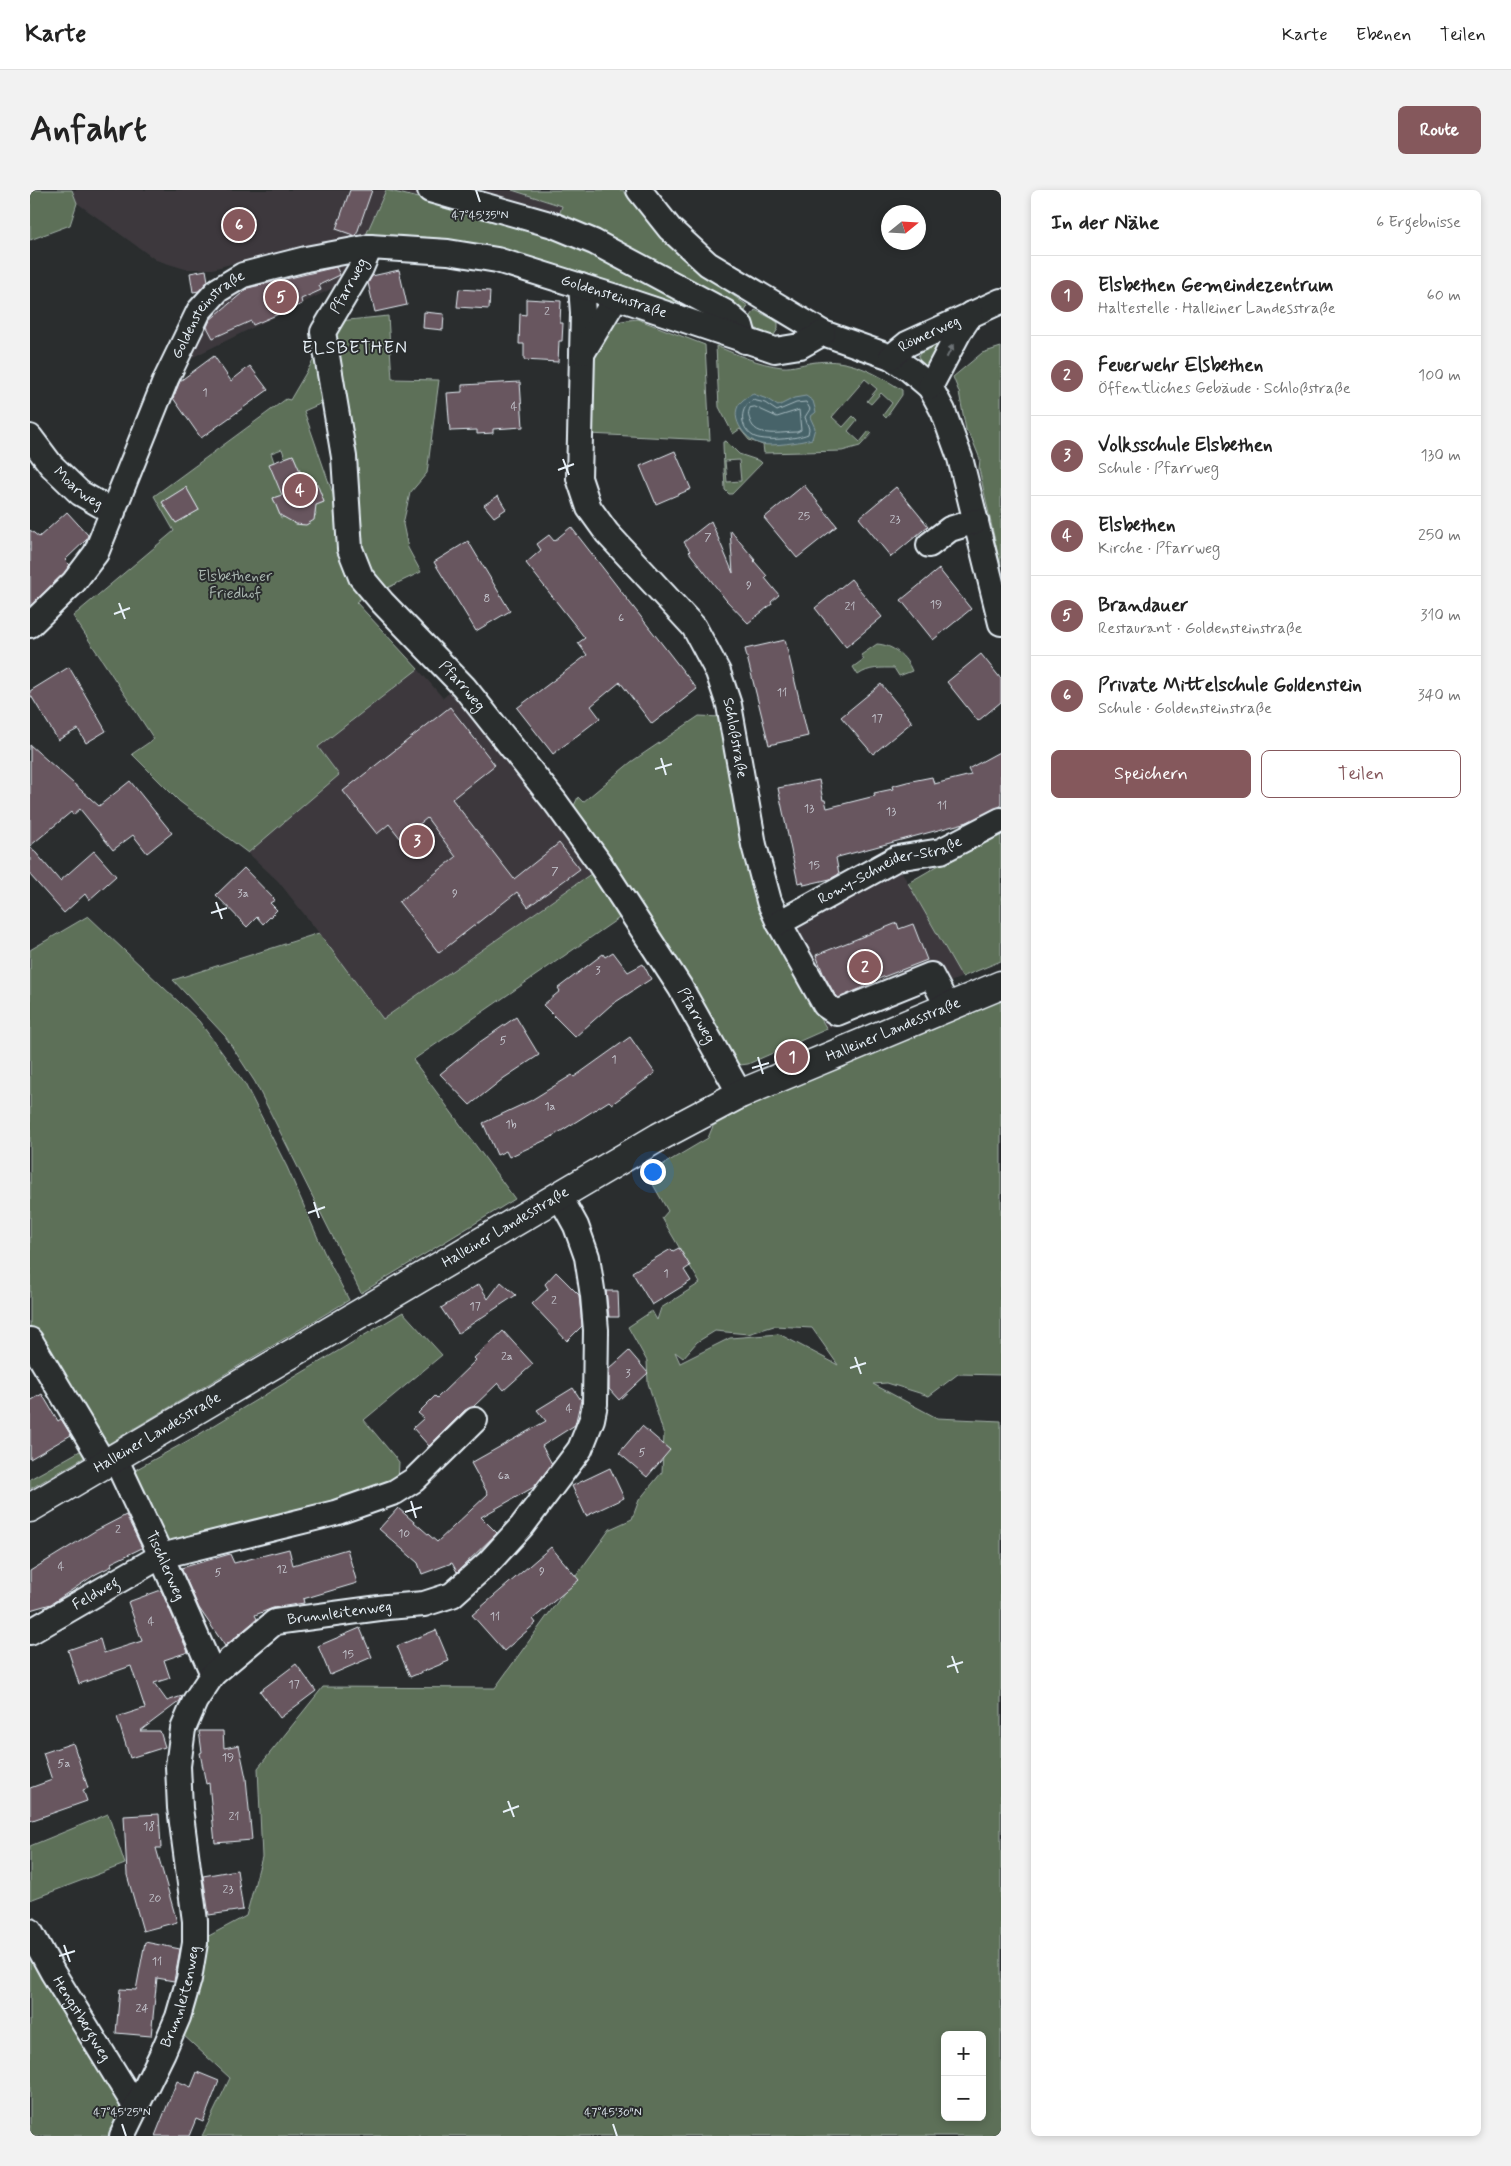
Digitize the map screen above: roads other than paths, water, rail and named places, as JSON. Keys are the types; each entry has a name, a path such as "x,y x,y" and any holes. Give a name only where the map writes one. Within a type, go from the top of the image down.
{"main road":[{"name":"Halleiner Landesstraße","path":"30,1508 658,1137 740,1094 1001,985"}],"street":[{"name":"Goldensteinstraße","path":"430,190 553,225 594,242 725,312 741,326 745,341"},
{"path":"639,190 670,229 708,264 823,333 891,357 930,387 943,411 960,458 976,521 993,619"},
{"name":"Goldensteinstraße","path":"30,625 74,582 96,552 166,379 199,311 218,290 243,275 306,259 370,247 448,252 497,260 776,350 800,346 823,333"},
{"name":"Pfarrweg","path":"370,247 361,268 323,332 344,457 350,549 362,577 382,602 464,687 556,803 607,873 680,987 740,1094"},
{"name":"Schloßstraße","path":"582,286 579,478 589,508 607,533 694,627 705,645 724,688 751,781 754,845 769,901 779,923 825,1005 837,1013 931,975 948,1006"},
{"name":"Schloßstraße","path":"582,353 616,297"},
{"name":"Römerweg","path":"891,357 906,344 1001,301"},
{"name":"Römerweg","path":"930,387 971,314"},
{"name":"Moarweg","path":"30,436 51,466 80,493 113,512"},
{"path":"929,545 950,529 976,521"},
{"name":"Romy-Schneider-Straße","path":"779,923 897,858 941,851 1001,820"},
{"name":"Brunnleitenweg","path":"122,2136 178,2017 189,1979 195,1921 180,1808 178,1766 183,1729 195,1701 213,1674 275,1622 424,1604 452,1595 488,1563 522,1526 580,1449 592,1419 595,1404 596,1330 594,1296 585,1250 576,1226 559,1195"},
{"name":"Tischlerweg","path":"30,1340 110,1461 161,1556 213,1674"},
{"name":"Feldweg","path":"30,1632 161,1556 335,1513 395,1492 414,1480 475,1420"},
{"name":"Hengstbergweg","path":"30,1931 135,2106"}],"water":[{"path":"753,394 767,399 778,406 794,398 806,396 813,401 816,412 810,417 815,428 812,439 772,445 755,442 739,426 736,412 743,400"}],"place":[{"name":"Private Mittelschule Goldenstein","path":"239,225"},
{"name":"Brandauer","path":"281,297"},
{"name":"Elsbethen","path":"300,490"},
{"name":"Volksschule Elsbethen","path":"417,841"},
{"name":"Feuerwehr Elsbethen","path":"865,967"},
{"name":"Elsbethen Gemeindezentrum","path":"792,1057"}],"district":[{"name":"ELSBETHEN","path":"355,348"}],"park label":[{"name":"Elsbethener Friedhof","path":"235,586"}]}
